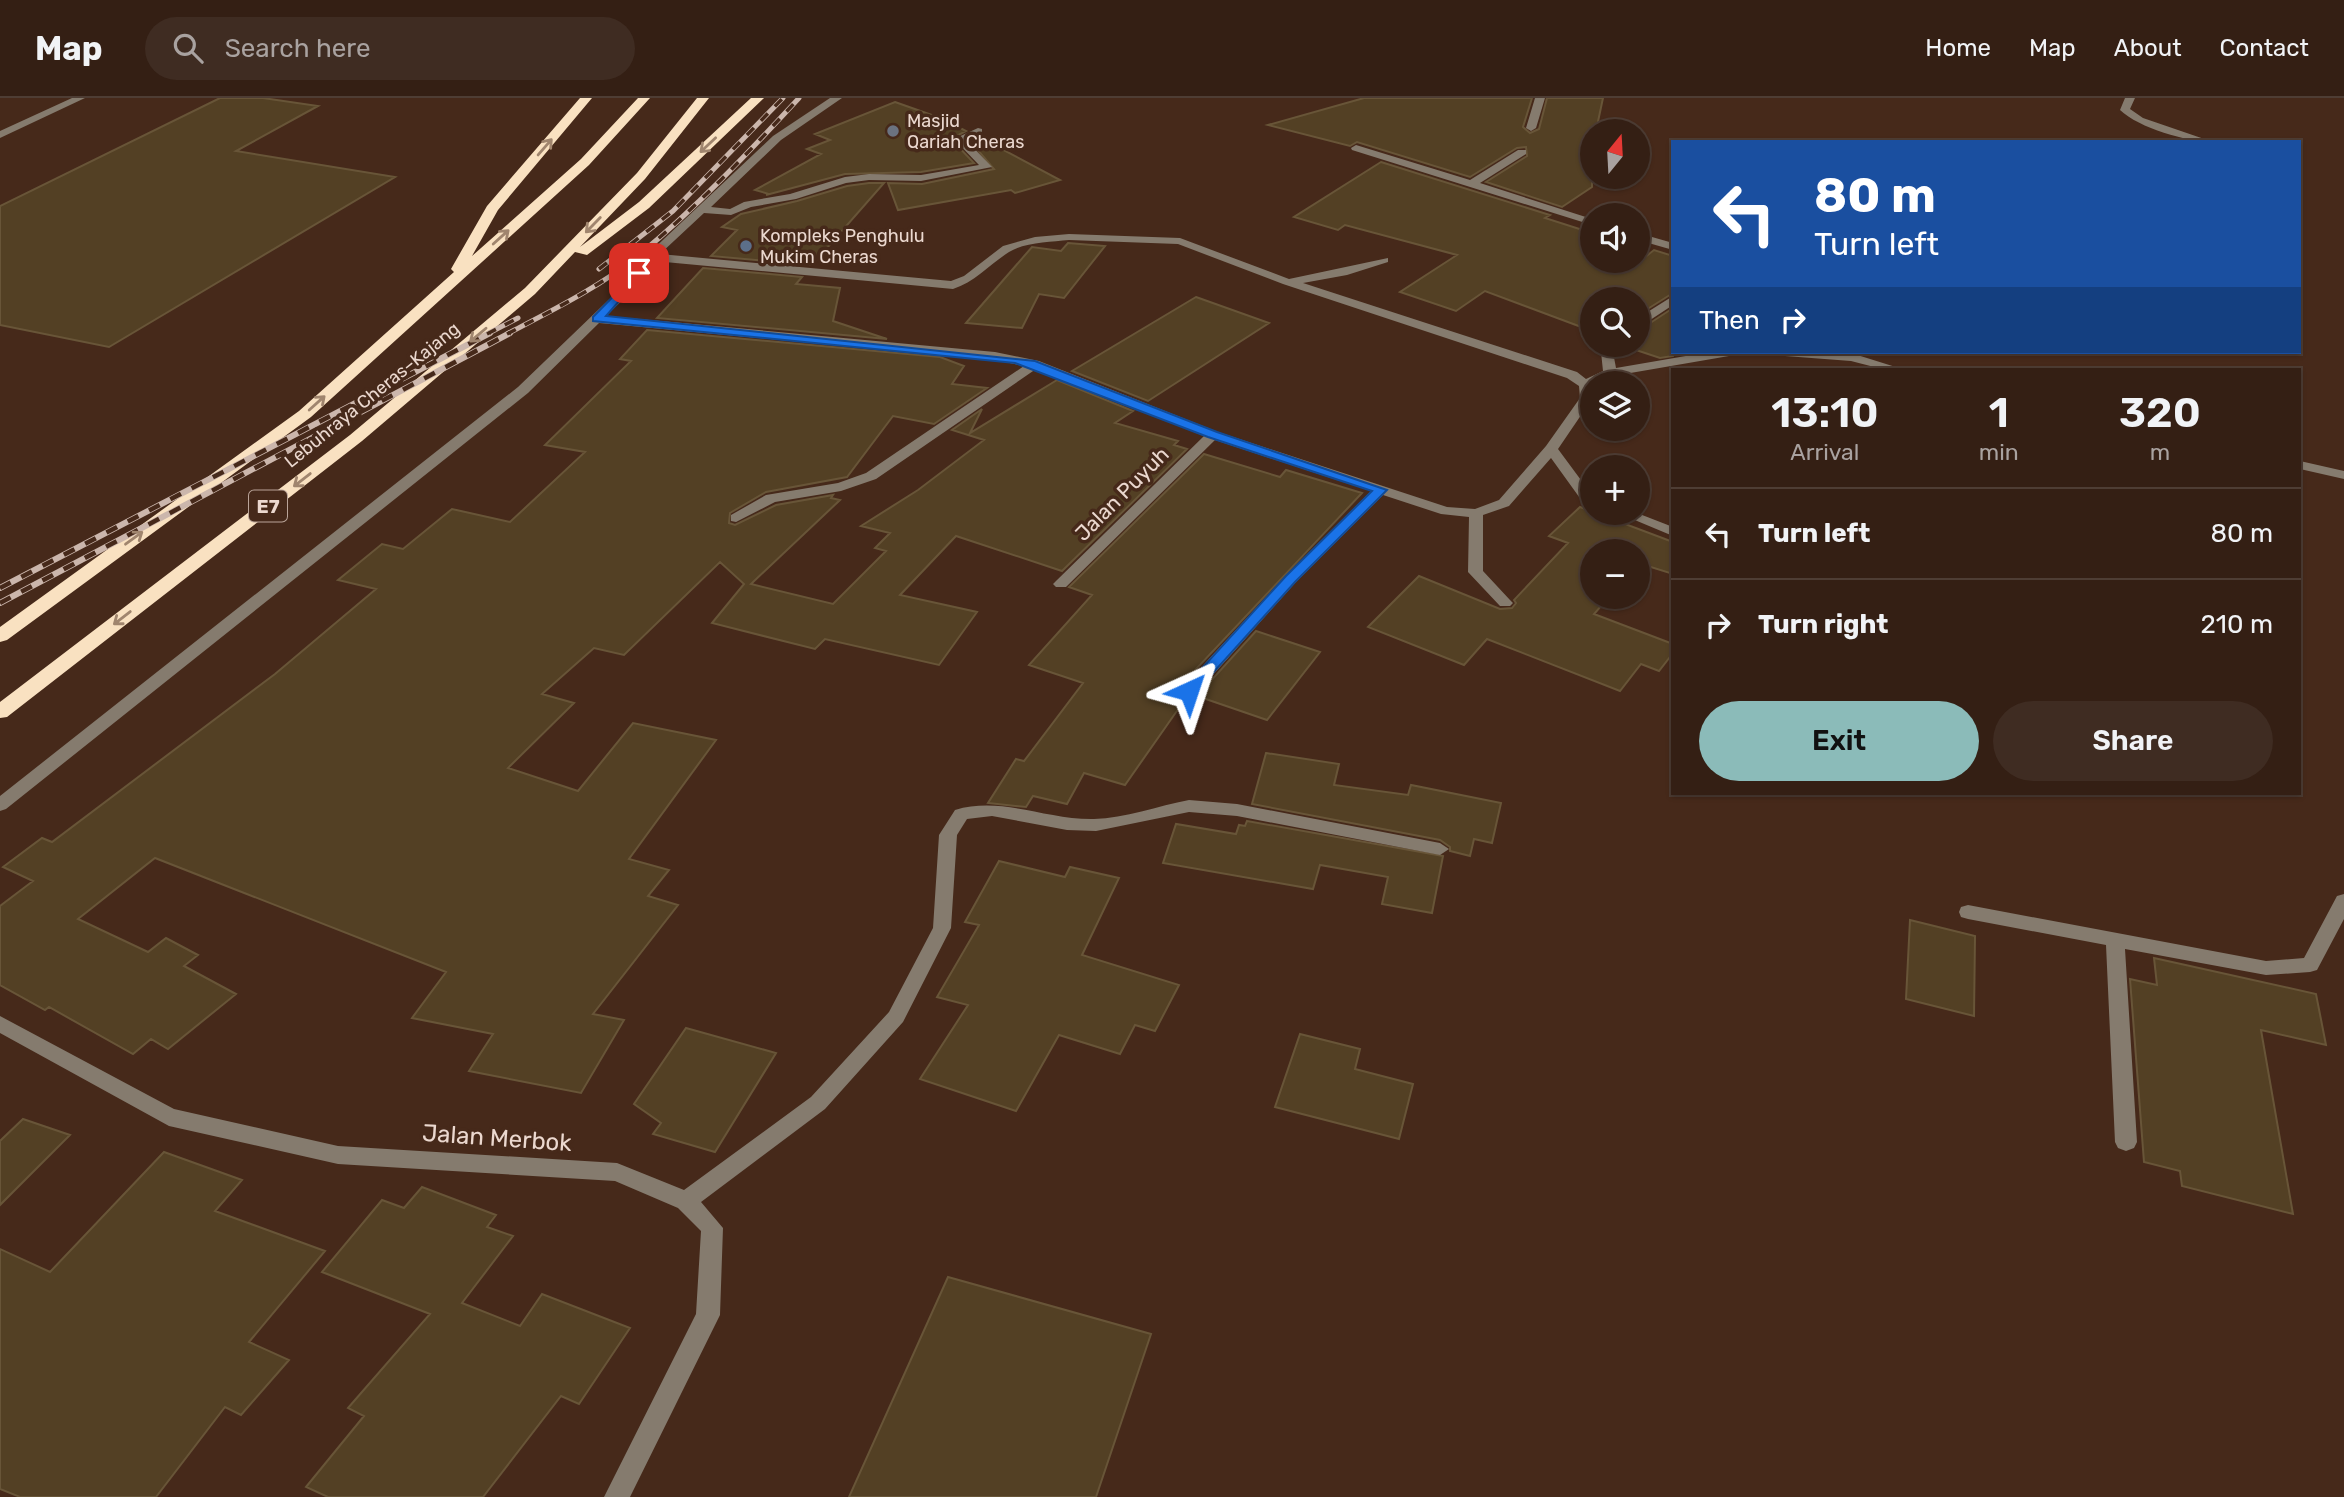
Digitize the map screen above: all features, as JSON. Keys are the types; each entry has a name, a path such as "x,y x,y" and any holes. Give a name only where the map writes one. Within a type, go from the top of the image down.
{"highway":[{"path":"450,283 492,209 586,98"},
{"name":"Lebuhraya Cheras–Kajang","path":"0,636 305,414 584,162 644,98"},
{"name":"Lebuhraya Cheras–Kajang","path":"0,712 356,438 530,291 640,176 702,98"},
{"path":"530,291 644,205 758,98"}],"street":[{"path":"0,135 80,98"},
{"path":"0,805 513,398 597,319 651,257 777,138 837,98"},
{"path":"1531,128 1540,98"},
{"path":"2130,98 2125,110 2139,120 2202,140"},
{"path":"702,208 731,212 748,204 792,197 845,180 869,177 921,178 987,167 960,139 978,131"},
{"path":"1356,148 1580,218"},
{"path":"1470,185 1522,152"},
{"path":"651,257 953,285 968,278 1007,248 1035,240 1069,237 1180,241 1287,282 1572,375 1580,381"},
{"path":"1650,240 1671,246"},
{"path":"1287,282 1347,272 1384,260"},
{"path":"1650,316 1671,301"},
{"path":"597,319 995,356 1035,364 1213,435 1446,511 1476,513 1504,503 1551,449 1580,407"},
{"path":"1621,371 1719,354"},
{"path":"1851,354 1893,368"},
{"path":"736,518 771,498 841,487 870,477 1035,364"},
{"name":"Jalan Puyuh","path":"1061,584 1213,435"},
{"path":"1551,449 1580,488"},
{"path":"2301,465 2344,475"},
{"path":"1189,691 1291,579 1380,490"},
{"path":"1476,513 1475,572 1505,603"},
{"path":"1650,523 1671,531"},
{"path":"686,1201 818,1103 896,1017 942,928 948,835 961,814 992,810 1067,824 1096,825 1189,806 1237,810 1440,849"},
{"path":"1968,912 2266,968 2310,965 2344,901"},
{"path":"2115,939 2126,1142"},
{"name":"Jalan Merbok","path":"0,1024 169,1117 338,1154 617,1172 686,1201 712,1228 708,1315 617,1497"}],"building":[{"path":"220,98 263,98 318,106 236,151 395,177 109,347 0,325 0,206"},
{"path":"1364,98 1532,98 1523,127 1530,133 1539,129 1547,98 1603,98 1599,119 1580,119 1580,189 1589,189 1562,207 1486,182 1527,156 1526,147 1517,148 1470,177 1357,142 1350,146 1268,125"},
{"path":"895,102 943,119 966,131 951,139 974,163 921,172 845,174 766,195 769,194 755,190 821,154 807,149 830,140 815,134"},
{"path":"979,137 1060,180 1015,193 1011,190 898,210 888,183 922,184 994,169 970,141"},
{"path":"1381,162 1550,215 1545,218 1580,229 1580,273 1650,273 1650,253 1654,250 1671,255 1671,294 1650,307 1650,287 1580,287 1580,327 1485,291 1456,311 1400,292 1457,255 1345,225 1338,230 1294,217"},
{"path":"884,183 812,265 711,256 737,230 722,227 741,214 847,186"},
{"path":"1068,243 1105,246 1064,298 1039,294 1022,328 966,323 1032,247 1061,251"},
{"path":"703,268 802,277 796,284 840,288 833,321 887,339 657,318"},
{"path":"1196,297 1269,323 1148,401 1072,371"},
{"path":"1671,309 1673,356 1660,358 1650,355 1650,323"},
{"path":"647,330 940,357 964,366 952,384 987,388 934,424 893,416 847,477 766,492 730,513 729,523 735,525 776,505 833,495 831,498 840,500 751,584 833,604 886,551 875,548 890,533 861,526 918,490 984,440 952,430 982,409 970,433 1057,380 1133,411 1115,423 1178,441 1174,445 1187,449 1062,571 956,536 900,595 977,612 939,665 825,639 815,649 712,623 744,584 720,562 624,655 594,648 542,694 574,703 508,768 578,791 633,723 716,740 629,859 669,870 648,896 678,905 593,1014 624,1020 581,1093 469,1071 493,1034 412,1018 446,972 155,858 78,919 148,952 166,938 198,955 184,966 236,994 168,1049 151,1039 133,1054 49,1007 45,1010 0,985 0,906 33,881 3,867 42,838 52,842 275,674 376,589 338,580 382,544 403,549 452,509 510,522 585,452 545,445 631,361 620,359"},
{"path":"1204,454 1280,477 1286,470 1362,493 1181,685 1179,692 1186,698 1125,785 1084,773 1067,804 1033,796 1026,807 988,803 1016,759 1024,761 1083,683 1029,665 1092,595 1069,587"},
{"path":"1580,507 1580,525 1628,525 1671,541 1671,573 1650,567 1650,539 1580,539 1580,609 1598,609 1594,614 1671,643 1671,656 1659,671 1641,664 1620,691 1487,639 1464,665 1368,627 1419,576 1500,609 1512,608 1516,603 1514,600 1568,543 1549,536"},
{"path":"1256,631 1320,652 1267,720 1197,696"},
{"path":"1266,753 1339,764 1334,785 1408,795 1411,785 1501,803 1492,843 1474,839 1470,856 1450,851 1450,847 1440,840 1252,804"},
{"path":"1247,821 1443,856 1432,913 1382,904 1388,877 1320,865 1313,889 1163,863 1176,824 1236,834 1239,825 1245,826"},
{"path":"999,861 1065,877 1070,867 1119,878 1082,955 1179,985 1155,1031 1135,1025 1120,1054 1059,1035 1016,1111 920,1079 968,1005 937,997 979,925 965,922"},
{"path":"1910,920 1975,936 1974,1016 1906,999"},
{"path":"2154,958 2316,994 2326,1045 2261,1030 2293,1214 2182,1186 2180,1171 2144,1162 2130,979 2157,985"},
{"path":"686,1028 776,1053 715,1152 653,1134 661,1123 634,1104"},
{"path":"1300,1034 1360,1049 1355,1069 1413,1084 1399,1139 1275,1107"},
{"path":"23,1119 70,1135 0,1205 0,1141"},
{"path":"164,1152 242,1180 215,1211 325,1251 249,1342 289,1360 241,1415 225,1407 156,1497 20,1497 0,1489 0,1249 50,1272"},
{"path":"422,1187 496,1215 487,1227 513,1236 462,1303 520,1326 542,1294 630,1328 579,1404 561,1396 483,1497 328,1497 306,1487 364,1416 348,1408 430,1314 322,1272 382,1200 404,1208"},
{"path":"948,1277 1151,1334 1096,1497 849,1497"}],"railway":[{"path":"599,269 673,211 783,98"},
{"path":"507,334 592,288 639,255 701,199 799,98"},
{"path":"487,334 518,318"},
{"path":"0,588 490,333"},
{"path":"0,603 510,333"}],"place":[{"name":"Masjid Qariah Cheras","path":"893,131"},
{"name":"Kompleks Penghulu Mukim Cheras","path":"746,246"}],"route":[{"path":"639,273 597,319 995,356 1035,364 1213,435 1380,490 1291,579 1189,691"}]}
